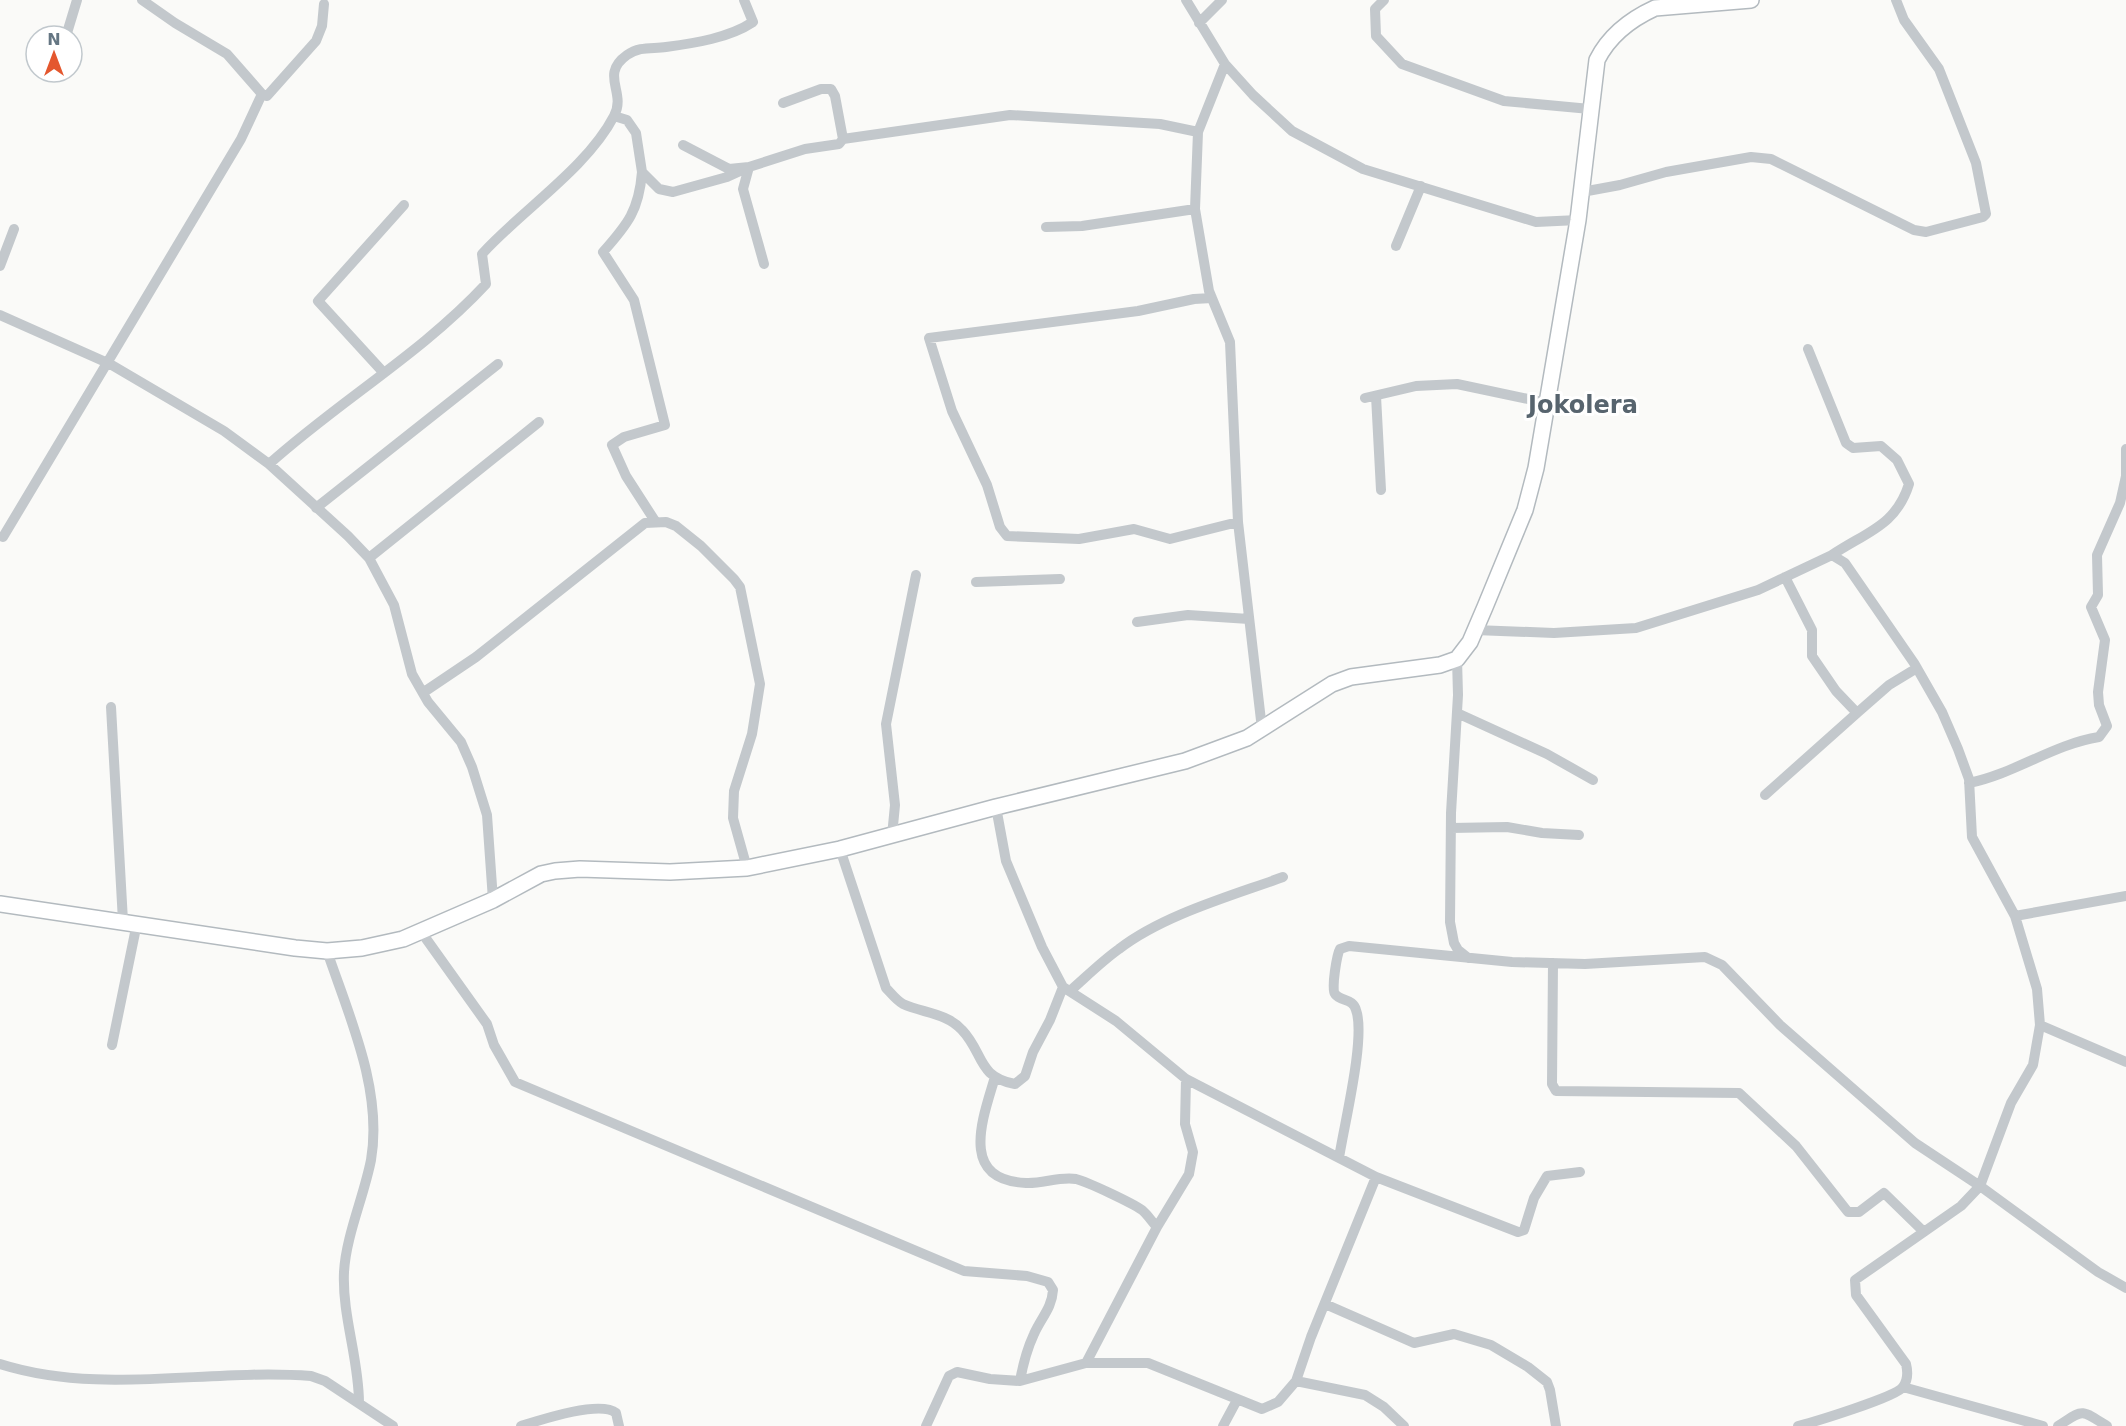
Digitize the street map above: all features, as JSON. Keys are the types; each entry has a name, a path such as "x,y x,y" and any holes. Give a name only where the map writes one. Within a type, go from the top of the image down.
{"street":[{"path":"69,24 76,0"},
{"path":"142,0 227,54 262,94"},
{"path":"269,464 312,427 458,315 486,284 482,254 506,228 593,148 614,116 618,101 613,74 617,63 639,48 682,45 739,31 753,21 744,0"},
{"path":"1186,0 1225,64 1253,95 1292,131 1363,169 1536,222 1578,220"},
{"path":"1199,23 1222,0"},
{"path":"1384,0 1375,9 1376,36 1402,64 1504,101 1590,110"},
{"path":"1469,959 1458,950 1454,943 1450,922 1457,660 1475,630 1525,510 1536,468 1578,220 1597,60 1605,43 1644,13 1666,7 1751,0"},
{"path":"1582,192 1620,185 1666,172 1751,157 1781,164 1914,230 1926,232 1983,218 1986,214 1976,163 1966,145 1939,69 1904,20 1896,0"},
{"path":"262,94 272,93 316,41 322,26 324,4"},
{"path":"1225,64 1198,132 1195,209 1206,280 1231,348 1238,522 1262,729"},
{"path":"783,103 821,89 831,89 835,96 843,139"},
{"path":"3,537 241,140 262,94"},
{"path":"642,172 659,189 673,192 727,177 749,167 805,149 839,144 843,139 1010,115 1160,124 1198,132"},
{"path":"614,116 627,120 636,133 642,172 640,198 628,223 603,252 634,300 665,425 624,437 612,445 626,476 656,521"},
{"path":"682,145 729,169 749,167"},
{"path":"749,167 743,189 764,264"},
{"path":"1396,246 1421,186"},
{"path":"383,372 318,301 404,206"},
{"path":"1046,227 1082,226 1195,209"},
{"path":"0,266 14,229"},
{"path":"1212,298 1194,299 1138,311 929,338 952,411 987,485 1000,527 1007,536 1079,539 1134,529 1170,539 1238,522"},
{"path":"0,315 110,364 224,431 269,464 369,558 394,605 412,674 461,742 479,786 488,815 493,900"},
{"path":"982,327 1052,330 1082,322"},
{"path":"1475,630 1554,633 1636,628 1758,590 1832,555 1890,519 1903,504 1909,484 1897,460 1881,446 1853,448 1846,443 1808,349"},
{"path":"316,508 498,364"},
{"path":"1381,490 1371,397 1416,386 1457,384 1547,403"},
{"path":"369,558 538,422"},
{"path":"1969,783 1988,779 2073,743 2099,737 2107,726 2099,705 2098,692 2105,640 2091,607 2098,595 2097,555 2120,503 2126,476 2126,449"},
{"path":"424,693 476,657 645,523 666,522 686,532 728,572 740,587 760,684 752,734 734,791 733,818 747,868"},
{"path":"1798,1426 1888,1397 1903,1387 1908,1371 1904,1359 1859,1301 1854,1284 1859,1275 1961,1206 1980,1186 2011,1103 2032,1065 2040,1025 2037,989 2014,916 1972,837 1969,783 1942,711 1917,668 1845,563 1832,555"},
{"path":"892,836 894,805 886,724 916,574"},
{"path":"1785,577 1812,630 1812,656 1836,691 1857,713"},
{"path":"976,582 1060,579"},
{"path":"1137,622 1188,615 1249,620"},
{"path":"0,904 327,951 362,948 422,933 493,900 541,874 555,870 670,873 747,868 840,849 996,807 1185,761 1236,744 1332,684 1352,677 1440,665 1457,660"},
{"path":"1765,795 1889,686 1917,668"},
{"path":"111,707 130,922 112,1045"},
{"path":"1457,713 1547,753 1593,780"},
{"path":"996,807 1006,861 1042,947 1067,989 1116,1020 1186,1079 1376,1177 1518,1232 1524,1230 1534,1198 1547,1176 1580,1172"},
{"path":"1451,828 1507,826 1542,833 1579,835"},
{"path":"840,849 886,988 900,1002 938,1014 963,1030 987,1071 995,1077 1016,1083 1025,1076 1033,1052 1067,989 1119,948 1139,936 1207,905 1283,877"},
{"path":"2014,916 2126,896"},
{"path":"422,933 487,1024 494,1045 514,1082 964,1271 1027,1276 1048,1282 1053,1290 1051,1307 1042,1318 1029,1346 1020,1380"},
{"path":"1339,1158 1352,1083 1357,1014 1352,1002 1334,993 1338,951 1349,946 1469,959 1585,964 1698,956 1722,964 1780,1025 1915,1143 1980,1186 2098,1272 2126,1288"},
{"path":"327,951 351,1022 372,1106 374,1137 371,1160 344,1269 348,1322 359,1378 359,1403"},
{"path":"1553,963 1552,1084 1556,1091 1739,1093 1796,1146 1848,1212 1859,1212 1884,1193 1923,1231"},
{"path":"2040,1025 2126,1062"},
{"path":"995,1077 979,1130 982,1161 991,1170 1009,1180 1026,1184 1074,1179 1140,1209 1157,1227"},
{"path":"1086,1363 1157,1227 1189,1174 1193,1152 1185,1124 1186,1079"},
{"path":"926,1426 949,1376 957,1372 990,1379 1020,1380 1086,1363 1148,1363 1238,1400 1267,1409 1283,1398 1296,1381 1376,1177"},
{"path":"1325,1304 1414,1343 1454,1334 1491,1345 1528,1366 1546,1383 1551,1390 1556,1426"},
{"path":"0,1364 51,1377 148,1380 311,1376 325,1381 393,1426"},
{"path":"1296,1381 1365,1395 1384,1407 1404,1426"},
{"path":"1903,1387 2043,1426"},
{"path":"1223,1426 1238,1400"},
{"path":"521,1426 602,1409 616,1413 619,1426"},
{"path":"2058,1426 2074,1414 2082,1413 2107,1426"}],"district":[{"name":"Jokolera","path":"1583,405"}]}
